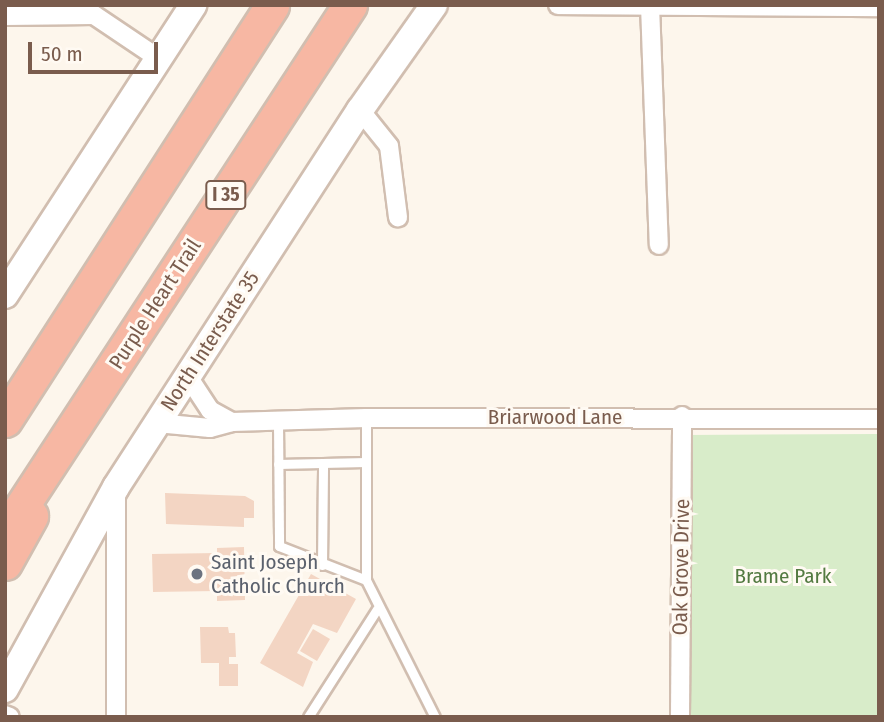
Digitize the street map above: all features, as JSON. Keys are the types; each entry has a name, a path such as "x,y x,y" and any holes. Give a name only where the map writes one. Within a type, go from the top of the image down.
{"highway":[{"path":"5,420 272,5"},
{"name":"Purple Heart Trail","path":"5,532 350,5"},
{"path":"5,410 51,349"},
{"path":"5,563 102,384"}],"main road":[{"path":"5,295 193,5"},
{"name":"North Interstate 35","path":"5,689 116,487 360,110 434,5"}],"street":[{"path":"558,5 879,7"},
{"path":"650,7 659,245"},
{"path":"5,16 94,10 158,58"},
{"path":"360,110 389,146 398,217"},
{"path":"187,375 204,404 232,422"},
{"name":"Briarwood Lane","path":"157,423 210,428 232,422 366,418 682,416 879,419"},
{"name":"Oak Grove Drive","path":"680,717 682,416"},
{"path":"116,487 116,717"}],"lane":[{"path":"366,418 366,580 377,609 435,717"},
{"path":"278,422 279,546 366,580"},
{"path":"278,464 366,462"},
{"path":"322,565 323,463"},
{"path":"308,717 377,609"}],"green space":[{"name":"Brame Park","path":"879,434 879,717 689,717 686,435"}],"building":[{"path":"165,493 245,496 254,501 254,518 244,518 244,527 166,524"},
{"name":"Saint Joseph Catholic Church","path":"244,547 245,600 217,601 217,591 153,592 152,554 217,553 217,548"},
{"path":"311,574 356,599 337,633 313,624 297,653 313,662 303,687 260,663"},
{"path":"200,627 228,627 229,633 235,633 236,657 229,657 229,664 238,664 238,686 219,686 219,663 201,663"},
{"path":"313,629 330,639 317,661 300,651"}],"place":[{"name":"Saint Joseph Catholic Church","path":"197,574"}]}
